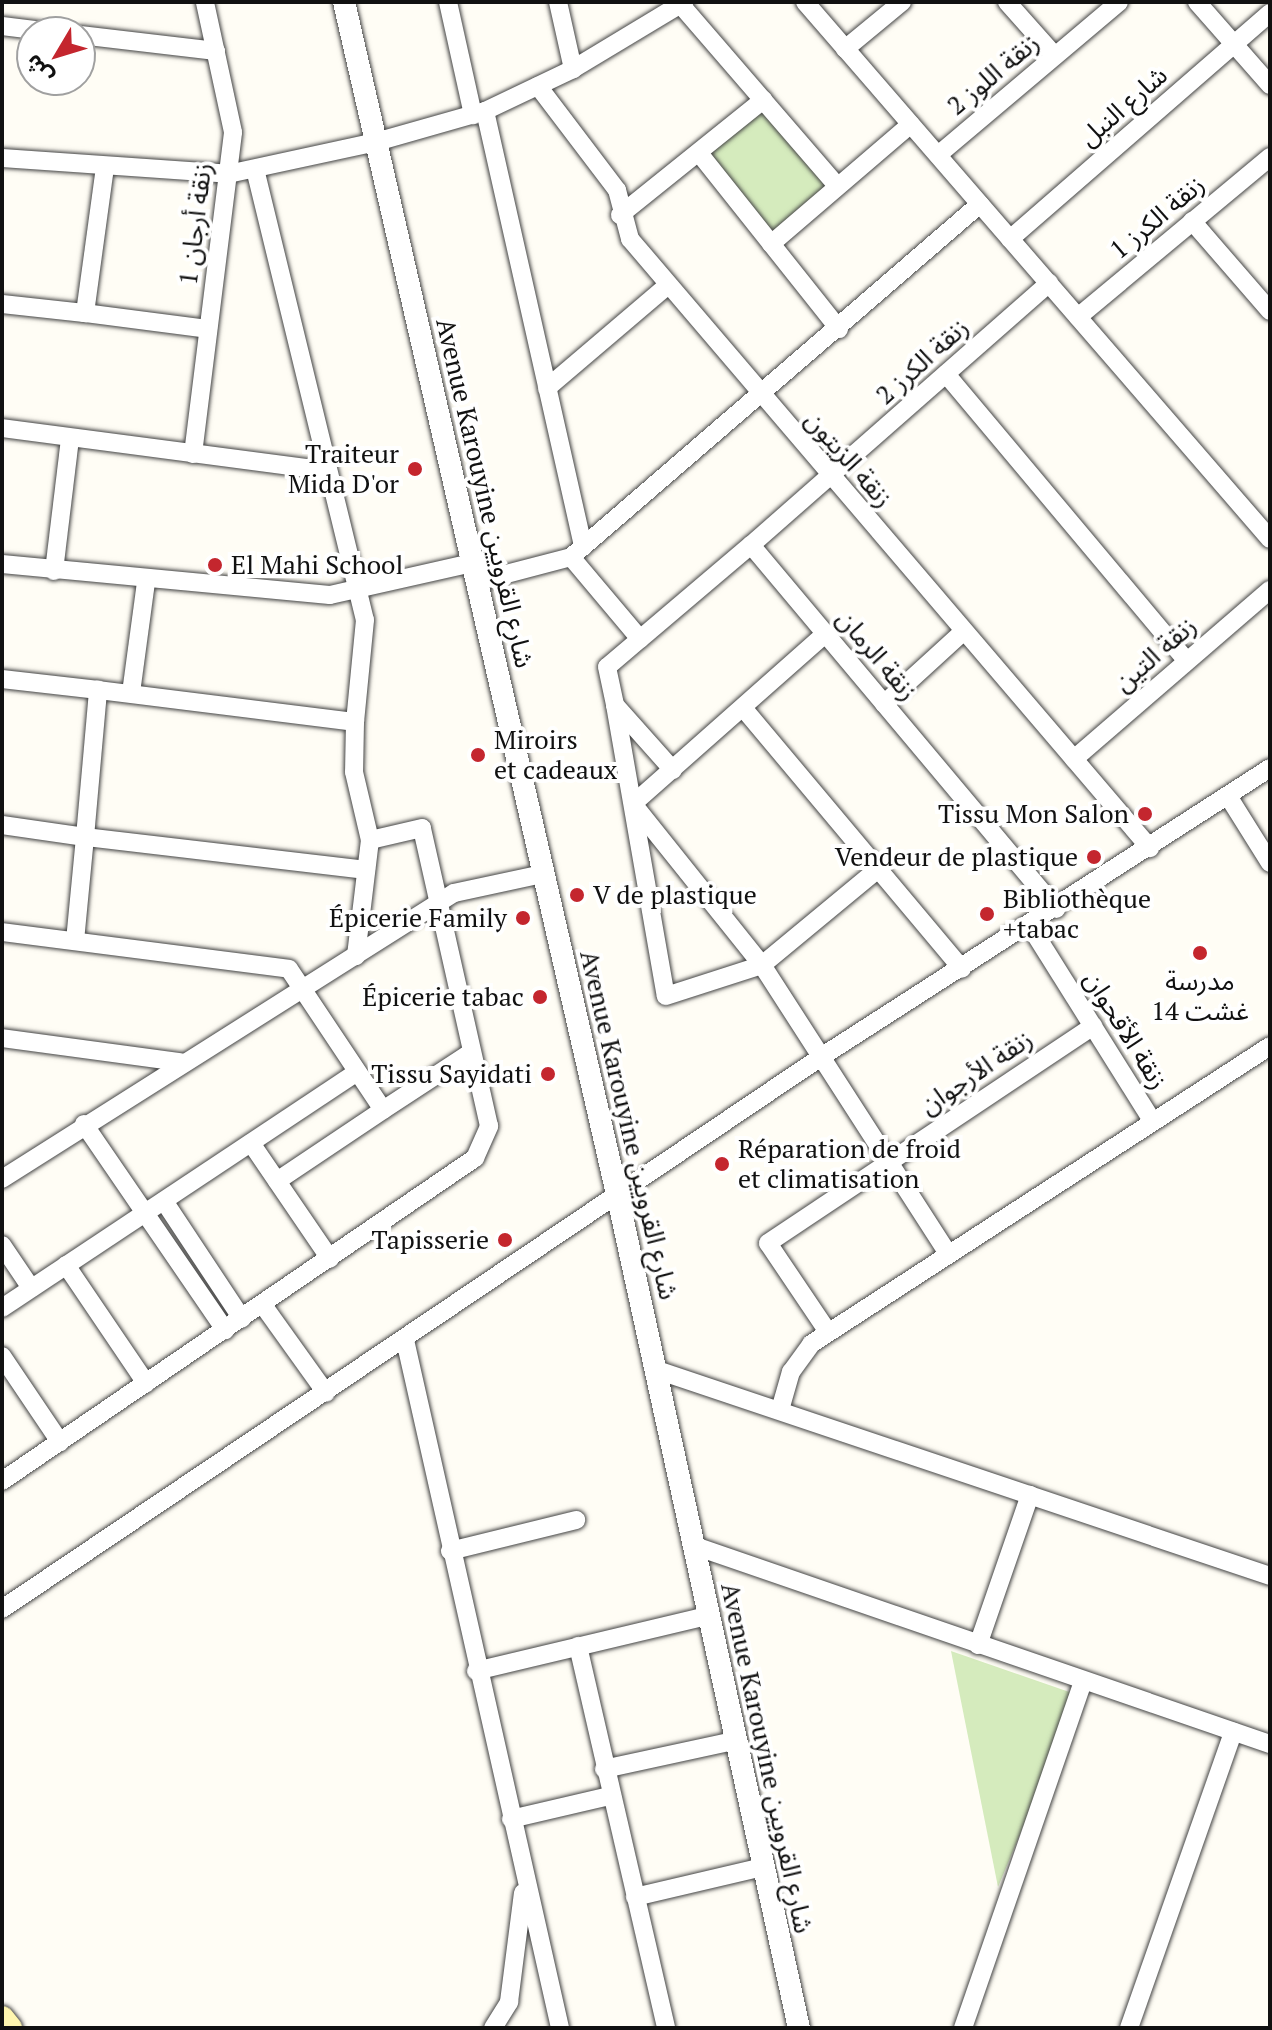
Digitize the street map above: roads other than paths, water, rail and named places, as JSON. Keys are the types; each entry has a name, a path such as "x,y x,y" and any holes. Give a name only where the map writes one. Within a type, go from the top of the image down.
{"main road":[{"path":"2,2018 10,2028"}],"street":[{"name":"زنقة أرجان 1","path":"193,454 233,132 205,2"},
{"name":"Avenue Karouyine شارع القرويين","path":"344,2 618,1198 799,2028"},
{"path":"448,2 479,113 547,388 577,552 640,639"},
{"path":"558,2 573,69"},
{"path":"805,2 1270,539"},
{"path":"845,49 902,2"},
{"path":"1007,2 1055,56"},
{"name":"زنقة اللوز 2","path":"938,155 1119,2"},
{"path":"1197,2 1270,85"},
{"path":"2,158 228,174 376,142 479,113 573,69 682,3 837,186"},
{"name":"شارع النبل","path":"1010,239 1270,13"},
{"path":"96,37 216,51"},
{"name":"زنقة الزيتون","path":"538,86 617,190 620,215 630,239 762,398 1150,848"},
{"path":"620,215 763,100"},
{"path":"771,244 911,124"},
{"path":"699,153 839,329"},
{"name":"زنقة الكرز 1","path":"1078,317 1270,157"},
{"path":"85,313 105,167"},
{"path":"255,169 365,620 355,722 354,772 370,840 356,956"},
{"path":"2,564 146,582 330,595 577,552 762,398 980,204"},
{"path":"1192,221 1270,311"},
{"name":"زنقة الكرز 2","path":"751,545 1049,283"},
{"path":"547,388 668,285"},
{"path":"2,304 208,329"},
{"path":"946,374 1186,660"},
{"path":"2,428 327,471"},
{"path":"54,571 70,438"},
{"path":"751,545 607,667 666,996 762,965 878,869"},
{"name":"زنقة الرمان","path":"751,545 1056,909"},
{"path":"131,693 146,582"},
{"name":"زنقة التين","path":"1074,759 1270,590"},
{"path":"884,704 964,631"},
{"path":"633,804 744,709 825,634"},
{"path":"2,679 355,722"},
{"path":"75,941 98,690"},
{"path":"615,705 673,770"},
{"path":"744,709 962,969"},
{"path":"2,1609 618,1198 821,1057 1030,926 1270,768"},
{"path":"1228,796 1270,863"},
{"path":"633,804 762,965 947,1252"},
{"path":"2,825 366,870"},
{"path":"2,1481 475,1158 489,1126 470,1053 422,828 370,840"},
{"path":"2,1179 180,1062 303,990 454,893 543,874"},
{"name":"زنقة الأقحوان","path":"1030,926 1153,1122"},
{"path":"2,932 289,969 383,1110"},
{"name":"زنقة الأرجوان","path":"828,1332 768,1243 1093,1026"},
{"path":"2,1038 180,1062"},
{"path":"780,1410 801,1354 828,1332 947,1252 1270,1046"},
{"path":"277,1181 470,1053"},
{"path":"2,1308 357,1072"},
{"path":"84,1124 225,1330"},
{"path":"251,1143 330,1259"},
{"path":"164,1201 242,1319"},
{"path":"2,1245 31,1288"},
{"path":"66,1265 146,1383"},
{"path":"263,1305 326,1393"},
{"path":"405,1340 476,1671 560,2028"},
{"path":"2,1356 60,1442"},
{"path":"654,1369 1270,1576"},
{"path":"978,1645 1030,1495"},
{"path":"450,1551 576,1520"},
{"path":"692,1545 1270,1744"},
{"path":"476,1671 707,1616"},
{"path":"578,1646 610,1796 666,2028"},
{"path":"963,2028 1083,1681"},
{"path":"1129,2028 1233,1732"},
{"path":"604,1769 734,1741"},
{"path":"511,1819 610,1796"},
{"path":"635,1897 763,1867"},
{"path":"493,2028 506,2010 514,1978 525,1878"}],"place":[{"name":"Traiteur Mida D'or","path":"415,469"},
{"name":"El Mahi School","path":"215,565"},
{"name":"Miroirs et cadeaux","path":"478,755"},
{"name":"Tissu Mon Salon","path":"1145,814"},
{"name":"Vendeur de plastique","path":"1094,857"},
{"name":"V de plastique","path":"577,895"},
{"name":"Bibliothèque +tabac","path":"987,914"},
{"name":"Épicerie Family","path":"523,918"},
{"name":"مدرسة 14 غشت","path":"1200,953"},
{"name":"Épicerie tabac","path":"540,997"},
{"name":"Tissu Sayidati","path":"548,1074"},
{"name":"Réparation de froid et climatisation","path":"722,1164"},
{"name":"Tapisserie","path":"505,1240"}]}
